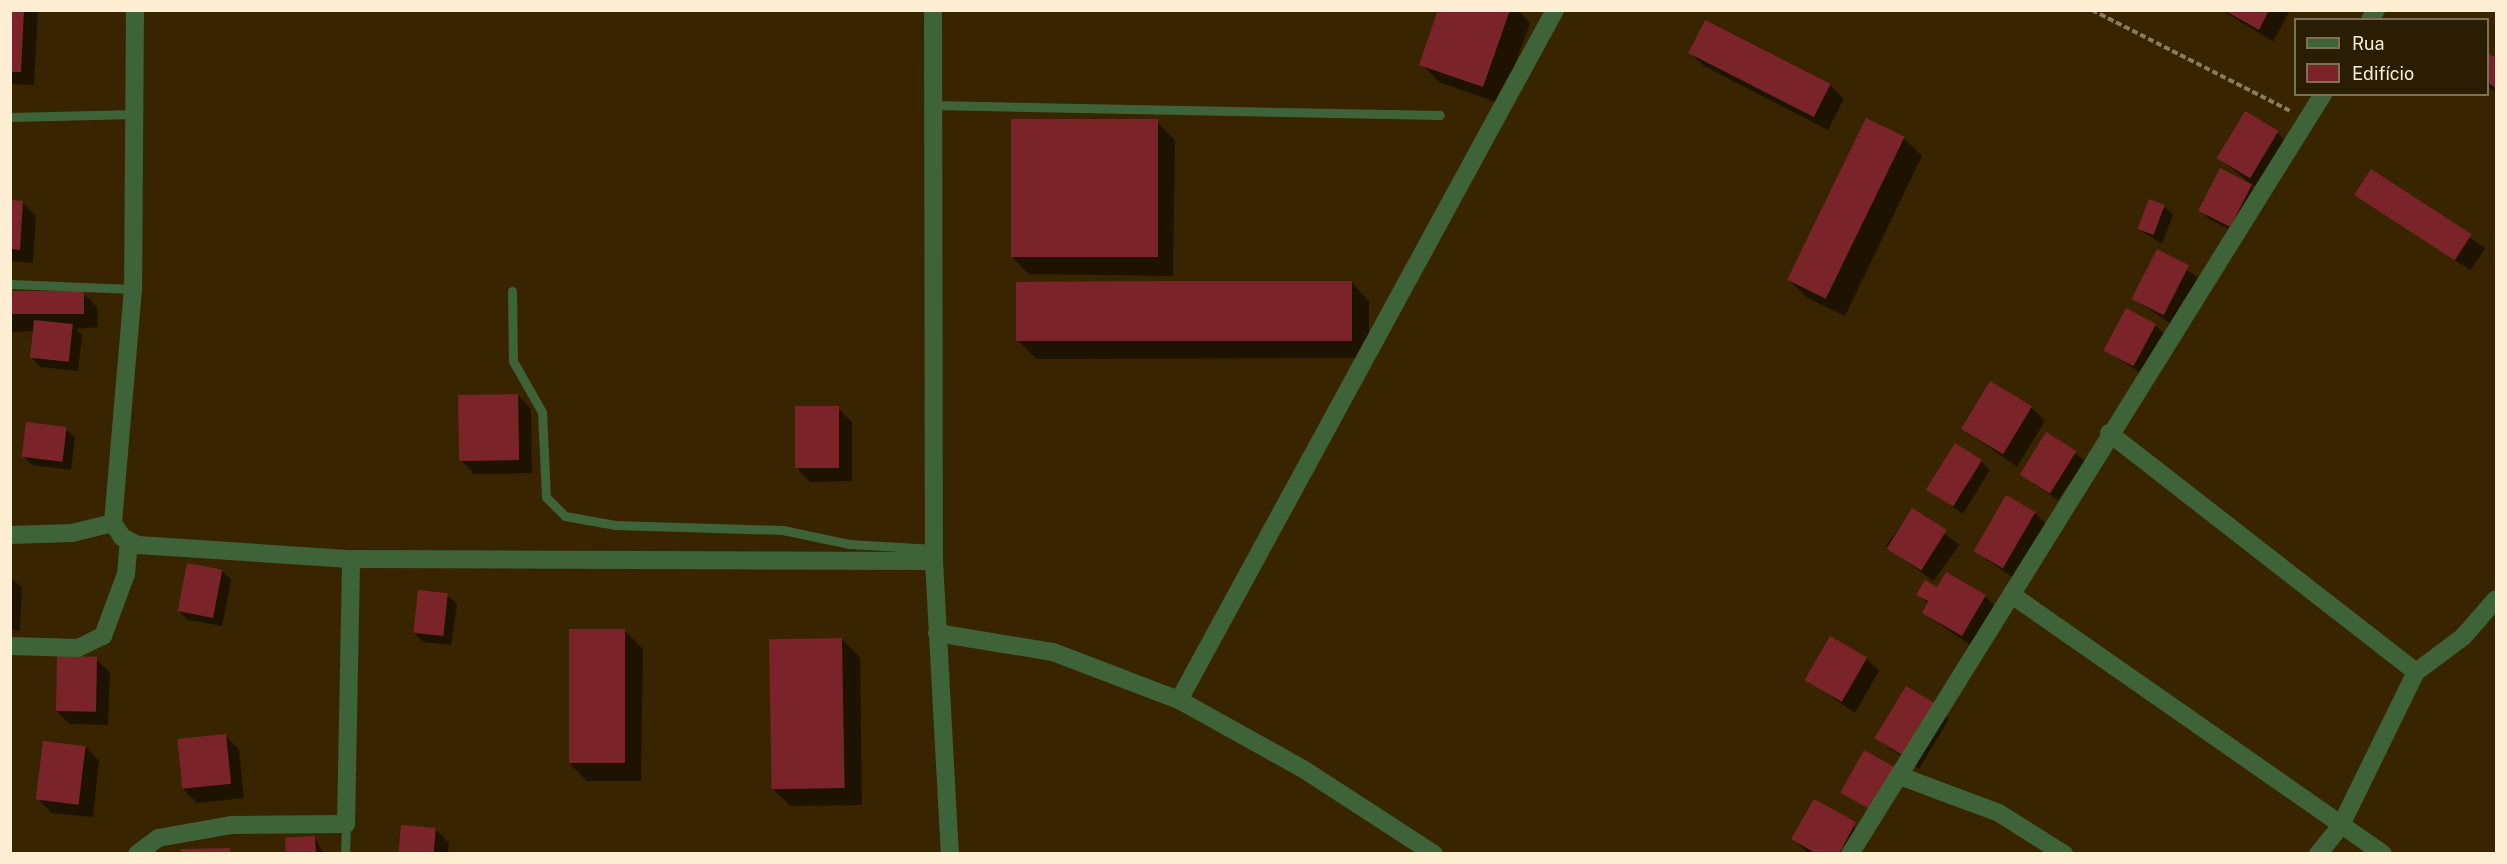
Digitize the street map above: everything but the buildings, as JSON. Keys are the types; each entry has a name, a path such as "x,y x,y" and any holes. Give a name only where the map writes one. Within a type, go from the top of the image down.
{"street":[{"path":"135,10 133,289 113,523 129,541 351,559 934,555"},
{"path":"933,10 934,555 951,854"},
{"path":"1179,700 1555,10"},
{"path":"1850,854 2012,595 2109,433 2322,96"},
{"path":"2109,433 2416,672"},
{"path":"10,535 72,533 113,523"},
{"path":"10,646 78,648 103,636 126,574 129,541"},
{"path":"137,854 158,838 231,825 346,824 351,559"},
{"path":"2012,595 2340,827 2383,854"},
{"path":"2318,854 2340,827 2416,672 2463,637 2496,599"},
{"path":"937,633 1053,652 1179,700 1303,769 1434,854"},
{"path":"1900,776 1999,813 2064,854"}],"lane":[{"path":"933,105 1440,115"},
{"path":"10,117 135,114"},
{"path":"10,284 133,289"},
{"path":"512,291 513,362 542,412 546,497 565,516 615,525 783,530 849,544 934,555"},
{"path":"345,854 346,824"}],"path":[{"path":"2092,10 2306,121"}]}
